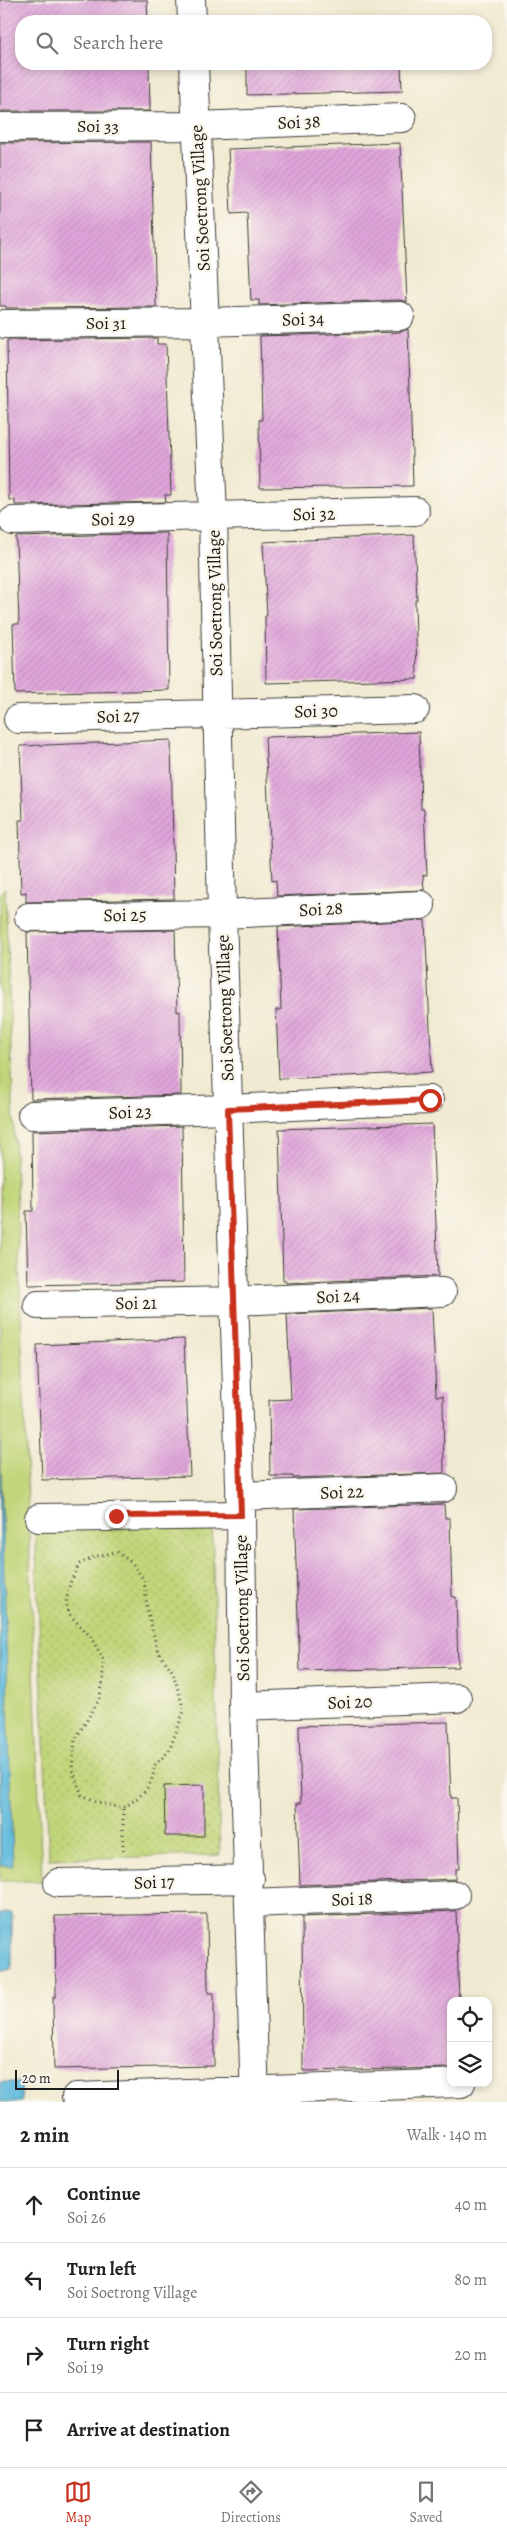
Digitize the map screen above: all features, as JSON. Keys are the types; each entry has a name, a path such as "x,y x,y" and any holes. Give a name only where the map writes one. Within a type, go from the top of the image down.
{"street":[{"path":"191,0 192,15"},
{"name":"Soi Soetrong Village","path":"194,70 213,516 222,914 240,1505 243,1706 255,2096"},
{"name":"Soi 38","path":"196,126 402,118"},
{"name":"Soi 33","path":"0,127 196,126"},
{"name":"Soi 34","path":"206,322 400,316"},
{"name":"Soi 31","path":"5,324 206,322"},
{"name":"Soi 32","path":"213,516 415,511"},
{"name":"Soi 29","path":"13,521 213,516"},
{"name":"Soi 30","path":"217,712 415,709"},
{"name":"Soi 27","path":"18,719 217,712"},
{"name":"Soi 28","path":"222,914 421,905"},
{"name":"Soi 25","path":"29,917 222,914"},
{"name":"Soi 23","path":"32,1115 430,1100"},
{"name":"Soi 24","path":"234,1301 442,1292"},
{"name":"Soi 21","path":"38,1305 234,1301"},
{"name":"Soi 22","path":"39,1518 240,1505 443,1488"},
{"name":"Soi 20","path":"243,1706 457,1698"},
{"name":"Soi 17","path":"58,1883 124,1883 250,1891"},
{"name":"Soi 18","path":"250,1891 455,1895"},
{"path":"76,2097 255,2096 447,2084"}],"path":[{"path":"117,1552 132,1563 144,1580 147,1608 158,1652 173,1672 184,1711 169,1751 154,1766 154,1776 142,1795 124,1808 101,1803 82,1795 72,1768 75,1740 100,1700 103,1659 90,1638 69,1614 66,1603 70,1583 79,1564 97,1556 117,1552"},
{"path":"124,1808 124,1883"}],"green space":[{"path":"5,888 42,1881 0,1881 0,893"},
{"path":"212,1520 220,1855 49,1859 35,1526"}],"water":[{"path":"0,1442 13,1866 0,1866"},
{"path":"0,1913 12,1913 12,1970 0,1970"},
{"path":"0,2082 21,2082 22,2102 0,2102"}],"building":[{"path":"0,0 147,0 148,15 15,15 15,70 149,70 150,111 0,111"},
{"path":"247,70 401,70 402,91 247,95"},
{"path":"151,142 156,307 6,308 6,306 0,306 0,143"},
{"path":"400,143 407,302 400,300 259,305 259,300 251,300 247,213 231,214 228,149"},
{"path":"408,329 413,486 260,488 259,420 262,420 260,336 400,332"},
{"path":"157,338 157,344 166,344 171,495 165,495 166,502 15,505 15,500 9,500 7,340"},
{"path":"167,533 169,690 15,694 13,624 19,624 16,537"},
{"path":"414,535 417,600 415,600 417,679 266,683 265,616 267,616 263,542"},
{"path":"419,732 421,809 424,809 427,875 423,875 424,890 277,896 276,880 272,881 265,737"},
{"path":"171,740 174,899 26,902 26,892 21,893 19,820 23,820 20,746"},
{"path":"425,920 432,1072 279,1079 276,1010 281,1010 278,927"},
{"path":"175,930 177,1012 180,1011 181,1095 31,1099 27,932"},
{"path":"432,1124 438,1276 286,1283 283,1280 279,1129"},
{"path":"182,1126 184,1282 28,1285 26,1211 33,1211 32,1131"},
{"path":"432,1308 436,1396 443,1396 444,1473 293,1478 293,1476 270,1476 269,1400 291,1399 287,1314"},
{"path":"184,1339 190,1476 42,1480 37,1345"},
{"path":"444,1504 445,1518 450,1518 452,1597 456,1597 458,1667 300,1671 294,1509"},
{"path":"448,1722 451,1798 457,1798 459,1869 455,1869 455,1879 300,1885 297,1803 301,1803 299,1726"},
{"path":"204,1785 204,1836 165,1836 164,1786"},
{"path":"456,1911 459,1997 447,1997 447,2068 303,2071 302,1917"},
{"path":"207,1914 208,1993 214,1993 214,2066 54,2069 53,1997 56,1997 55,1916"}],"route":[{"path":"116,1516 241,1515 228,1109 430,1100"}]}
